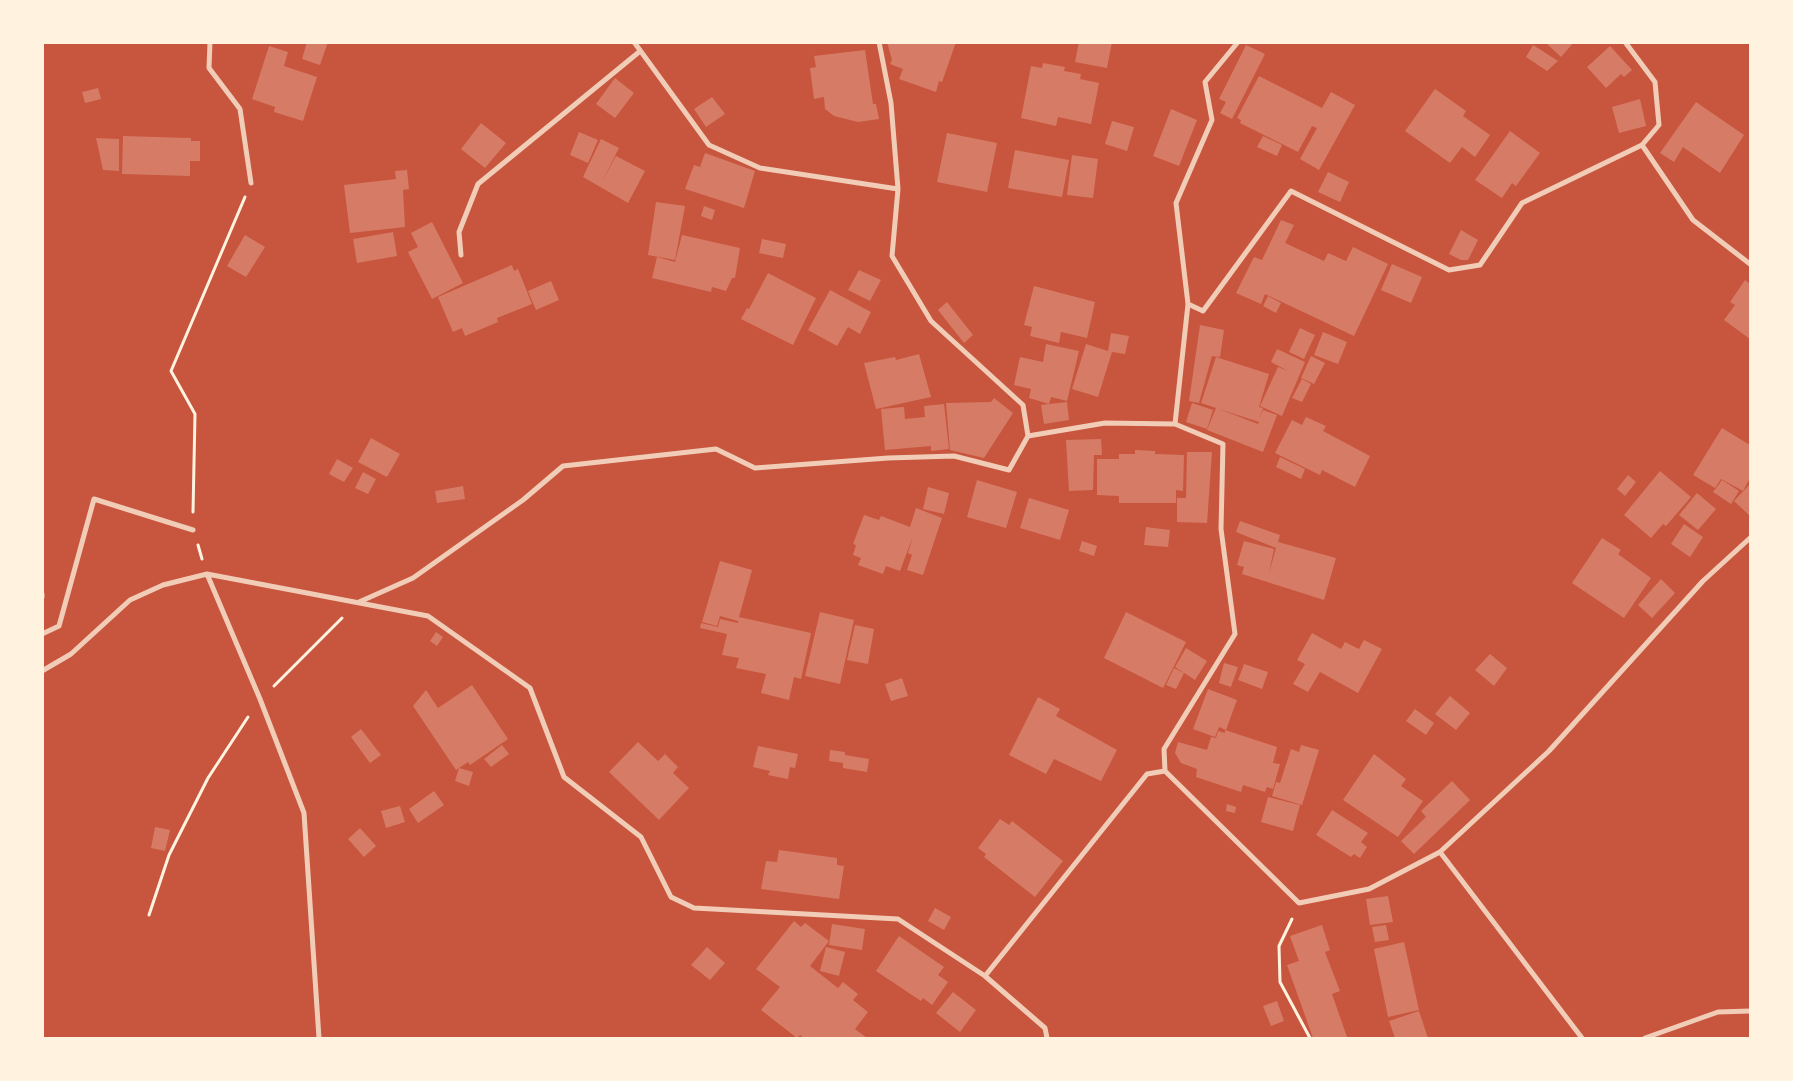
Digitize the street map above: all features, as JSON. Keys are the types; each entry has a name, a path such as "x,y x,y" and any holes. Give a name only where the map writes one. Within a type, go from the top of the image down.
{"street":[{"path":"210,42 209,68 240,109 251,183"},
{"path":"634,42 639,52 709,145 760,168 898,189"},
{"path":"358,602 413,578 523,500 563,466 716,449 755,468 888,458 954,456 1009,470 1028,436 1024,405 931,321 892,256 898,189 891,103 879,42"},
{"path":"1175,424 1188,304 1176,203 1212,120 1205,82 1238,42"},
{"path":"1188,304 1203,311 1292,191 1449,270 1480,265 1522,202 1642,146 1659,125 1656,82 1625,42"},
{"path":"461,255 459,232 478,184 639,52"},
{"path":"1642,146 1693,220 1750,264"},
{"path":"1028,436 1105,423 1175,424 1223,444 1221,529 1235,634 1164,749 1164,771 1299,903 1369,889 1440,852 1549,751 1703,581 1750,538"},
{"path":"42,634 59,626 94,499 193,530"},
{"path":"207,574 260,699 304,813 319,1038"},
{"path":"42,671 71,654 130,600 163,585 207,574 428,616 530,688 564,777 641,836 671,897 694,908 898,919 986,976 1045,1028 1047,1038"},
{"path":"986,976 1147,774 1164,771"},
{"path":"1440,852 1582,1038"},
{"path":"1645,1038 1718,1012 1750,1011"}],"path":[{"path":"207,574 193,530 195,414 171,370 251,183"},
{"path":"149,915 169,855 208,778 260,699 358,602"},
{"path":"1299,903 1279,946 1280,982 1310,1038"}],"building":[{"path":"307,42 328,42 320,65 302,59"},
{"path":"887,42 956,42 942,82 939,81 936,92 899,79 903,69 890,64 892,60"},
{"path":"1079,42 1112,42 1107,68 1075,62"},
{"path":"1545,42 1574,42 1561,57"},
{"path":"1246,45 1265,54 1232,119 1220,113 1226,102 1219,99"},
{"path":"1533,45 1558,61 1547,71 1526,57"},
{"path":"269,46 288,52 284,66 317,77 303,121 274,112 275,107 252,99"},
{"path":"1610,46 1632,70 1624,77 1621,74 1606,88 1587,67"},
{"path":"865,50 873,104 876,104 879,119 858,122 834,116 825,109 824,97 814,99 810,68 816,67 814,56"},
{"path":"1043,63 1065,67 1064,71 1081,74 1080,79 1099,83 1091,124 1058,117 1056,126 1021,118 1031,66 1042,68"},
{"path":"1259,76 1322,108 1331,92 1355,105 1319,170 1300,159 1317,128 1312,126 1298,152 1240,123 1241,120 1237,118"},
{"path":"615,78 634,93 615,118 596,104"},
{"path":"98,88 101,99 85,103 82,92"},
{"path":"1435,89 1466,111 1463,116 1490,135 1475,157 1462,147 1450,163 1405,131"},
{"path":"712,97 725,114 706,127 694,109"},
{"path":"1640,99 1646,126 1619,133 1612,107"},
{"path":"1696,102 1744,135 1720,173 1683,147 1674,162 1660,153"},
{"path":"1171,109 1197,120 1179,166 1153,156"},
{"path":"1112,121 1134,127 1127,151 1105,144"},
{"path":"481,123 506,143 485,168 461,149"},
{"path":"1510,131 1540,153 1516,186 1512,183 1502,198 1475,180"},
{"path":"579,132 598,140 588,163 570,155"},
{"path":"947,133 997,143 987,192 937,182"},
{"path":"123,136 191,138 191,141 200,141 200,161 190,161 190,176 122,174"},
{"path":"1263,136 1282,145 1277,156 1257,147"},
{"path":"96,138 119,139 119,171 103,170"},
{"path":"601,139 619,148 602,182 616,156 645,171 628,203 583,177"},
{"path":"1015,150 1069,160 1062,197 1008,188"},
{"path":"705,153 755,171 744,208 685,189 694,165 700,167"},
{"path":"1072,155 1098,159 1093,198 1067,195"},
{"path":"407,170 409,189 403,190 405,227 350,233 344,185 396,179 395,171"},
{"path":"1328,172 1349,182 1340,202 1318,192"},
{"path":"656,202 685,206 675,260 648,255"},
{"path":"704,206 715,210 712,220 701,216"},
{"path":"1281,220 1294,225 1285,243 1324,261 1328,253 1346,261 1353,247 1388,264 1354,336 1265,294 1261,304 1236,293 1254,257 1262,260"},
{"path":"432,222 463,283 432,299 408,252 418,247 411,233"},
{"path":"1461,230 1478,240 1468,260 1461,260 1449,254"},
{"path":"393,232 397,256 357,263 353,239"},
{"path":"245,235 265,247 246,277 227,266"},
{"path":"682,235 740,248 735,278 732,278 726,291 712,287 711,292 652,278 657,257 675,262"},
{"path":"762,239 786,244 783,258 759,253"},
{"path":"1392,264 1422,277 1411,303 1381,290"},
{"path":"512,265 514,271 518,269 532,304 497,318 498,322 465,336 462,328 453,332 438,297"},
{"path":"859,270 881,280 870,301 848,290"},
{"path":"768,273 816,298 793,345 741,319 747,308 749,309"},
{"path":"1745,280 1750,284 1750,339 1724,320 1735,305 1730,302"},
{"path":"551,281 559,300 536,310 528,291"},
{"path":"1034,286 1095,302 1087,338 1061,332 1059,343 1030,336 1032,327 1024,325"},
{"path":"830,290 871,312 860,334 848,327 837,346 808,330"},
{"path":"1268,296 1281,303 1276,313 1263,306"},
{"path":"947,302 973,335 964,343 938,310"},
{"path":"1200,325 1224,330 1220,357 1212,356 1199,403 1189,401"},
{"path":"1300,328 1315,335 1304,359 1289,352"},
{"path":"1323,332 1347,342 1338,364 1314,355"},
{"path":"1111,333 1129,336 1125,354 1112,352 1098,397 1072,389 1086,344 1108,351"},
{"path":"1046,344 1079,351 1067,401 1051,397 1049,404 1029,398 1031,389 1014,385 1020,357 1043,362"},
{"path":"1277,349 1305,362 1282,416 1260,406 1278,367 1288,371 1271,362"},
{"path":"919,354 931,397 876,409 864,363 895,357 896,360"},
{"path":"1311,356 1325,363 1314,384 1301,378"},
{"path":"1216,357 1269,374 1259,407 1263,408 1259,419 1263,410 1277,415 1263,452 1207,430 1216,408 1201,403","holes":["1219,409 1259,422 1258,424"]},
{"path":"1302,379 1311,384 1302,402 1292,398"},
{"path":"994,398 1013,413 984,458 950,450 946,403 991,402"},
{"path":"1067,402 1069,420 1044,424 1041,405"},
{"path":"1192,403 1213,410 1207,429 1186,422"},
{"path":"944,404 949,449 931,451 931,446 885,450 881,409 904,407 905,419 925,417 924,406"},
{"path":"1306,417 1326,426 1323,431 1370,456 1355,487 1322,470 1320,475 1275,453 1292,420 1302,425"},
{"path":"1722,428 1750,445 1750,478 1743,491 1721,479 1715,488 1693,475"},
{"path":"371,438 400,454 387,477 358,462"},
{"path":"1101,439 1102,455 1094,455 1093,490 1069,491 1066,440"},
{"path":"1135,450 1155,451 1155,454 1184,455 1183,491 1176,490 1176,503 1119,503 1119,496 1097,495 1097,459 1119,459 1119,454 1135,454"},
{"path":"1187,452 1212,452 1207,523 1177,522 1177,498 1186,498"},
{"path":"1280,457 1305,469 1301,479 1276,467"},
{"path":"337,459 353,468 344,482 329,474"},
{"path":"1660,471 1691,497 1666,526 1663,524 1651,538 1624,515"},
{"path":"363,472 376,479 368,494 355,488"},
{"path":"1628,475 1636,482 1625,496 1617,489"},
{"path":"977,480 1017,492 1006,528 967,517"},
{"path":"1722,480 1739,491 1731,504 1713,492"},
{"path":"1750,484 1750,516 1734,501"},
{"path":"463,486 465,499 437,503 435,491"},
{"path":"928,487 949,493 944,514 923,509"},
{"path":"1697,493 1716,509 1698,530 1679,515"},
{"path":"1029,498 1069,510 1060,540 1020,528"},
{"path":"916,508 942,518 923,575 907,570 912,555 908,553 913,536 900,571 886,566 883,574 858,565 861,558 853,555 856,545 853,544 864,515 879,520 881,516 910,527"},
{"path":"1240,521 1280,535 1278,542 1336,558 1324,600 1242,574 1244,567 1237,565 1244,541 1274,549 1269,573 1276,548 1236,532"},
{"path":"1684,524 1703,537 1690,557 1671,544"},
{"path":"1146,527 1170,530 1168,547 1144,545"},
{"path":"1602,538 1621,550 1618,554 1651,578 1624,618 1572,583"},
{"path":"1082,541 1097,546 1094,556 1079,551"},
{"path":"720,561 752,570 739,617 811,633 801,679 794,677 789,700 761,693 766,674 736,668 739,658 722,655 727,634 700,628 701,623 722,628 718,627 720,619 738,623 738,621 720,616 717,626 702,622"},
{"path":"1661,579 1675,593 1652,618 1638,605"},
{"path":"820,612 854,620 840,684 805,676"},
{"path":"1126,612 1186,642 1163,688 1104,658"},
{"path":"855,625 874,629 868,664 847,660"},
{"path":"436,632 443,637 437,646 430,641"},
{"path":"1312,633 1341,649 1345,642 1359,649 1364,640 1382,649 1358,693 1320,672 1308,692 1293,684 1305,664 1297,660"},
{"path":"1186,648 1207,661 1195,680 1175,667"},
{"path":"1490,654 1507,668 1494,686 1475,670"},
{"path":"1224,663 1238,667 1231,687 1219,683"},
{"path":"1244,664 1268,672 1262,689 1238,680"},
{"path":"1174,668 1184,673 1176,689 1166,685"},
{"path":"902,678 908,696 891,701 885,684"},
{"path":"472,685 508,739 470,765 468,762 456,770 413,706 426,690 438,708"},
{"path":"1208,689 1237,700 1226,730 1219,727 1215,737 1193,729"},
{"path":"1450,696 1470,713 1456,730 1435,714"},
{"path":"1038,697 1060,709 1056,716 1117,750 1101,781 1054,759 1046,774 1009,755"},
{"path":"1415,709 1434,723 1426,735 1406,721"},
{"path":"361,729 381,755 370,763 351,737"},
{"path":"1225,730 1277,747 1273,763 1280,764 1273,789 1267,787 1265,792 1243,785 1241,792 1196,777 1197,769 1181,763 1175,753 1178,742 1207,750 1211,737 1216,738 1218,731 1225,733"},
{"path":"638,742 658,761 665,754 678,767 673,773 689,788 659,820 609,772"},
{"path":"502,745 509,754 491,767 484,759"},
{"path":"1301,745 1319,750 1302,805 1272,796 1276,782 1280,783 1291,749 1299,752"},
{"path":"758,746 798,754 795,768 790,767 788,779 768,775 770,771 753,767"},
{"path":"830,750 869,759 867,772 843,768 843,763 829,761"},
{"path":"1374,754 1406,779 1401,786 1423,801 1398,837 1343,800"},
{"path":"459,768 473,772 469,786 455,781"},
{"path":"1452,781 1470,800 1414,854 1401,841 1426,817 1421,811"},
{"path":"434,791 444,805 418,823 409,809"},
{"path":"1268,797 1300,805 1293,831 1261,822"},
{"path":"1227,804 1236,807 1235,813 1226,811"},
{"path":"400,806 405,822 386,828 381,811"},
{"path":"1332,810 1368,833 1361,842 1367,847 1360,858 1354,854 1351,857 1316,835"},
{"path":"1000,819 1009,825 1012,821 1063,861 1035,897 984,857 986,854 978,848"},
{"path":"155,827 170,830 165,851 151,848"},
{"path":"360,828 376,846 364,857 348,839"},
{"path":"779,850 837,858 837,865 844,866 839,899 761,889 766,861 777,862"},
{"path":"1388,896 1393,922 1370,925 1366,899"},
{"path":"935,908 951,917 944,930 928,921"},
{"path":"794,921 801,927 805,923 829,941 810,966 838,988 843,982 858,994 853,1000 868,1012 855,1029 867,1038 804,1038 800,1035 797,1038 761,1010 780,987 756,969"},
{"path":"832,924 865,929 862,950 829,945"},
{"path":"1322,925 1330,950 1325,952 1340,991 1332,994 1347,1037 1342,1038 1313,1038 1287,965 1299,961 1290,936"},
{"path":"1386,925 1389,940 1375,942 1372,927"},
{"path":"899,936 944,967 938,975 948,982 932,1005 923,998 921,1001 876,971"},
{"path":"1404,942 1419,1010 1388,1017 1374,949"},
{"path":"707,947 725,963 710,980 691,965"},
{"path":"826,947 845,952 839,976 820,971"},
{"path":"953,992 976,1010 960,1032 936,1013"},
{"path":"1277,1001 1284,1021 1271,1026 1263,1006"},
{"path":"1419,1011 1428,1038 1395,1038 1389,1021"}]}
